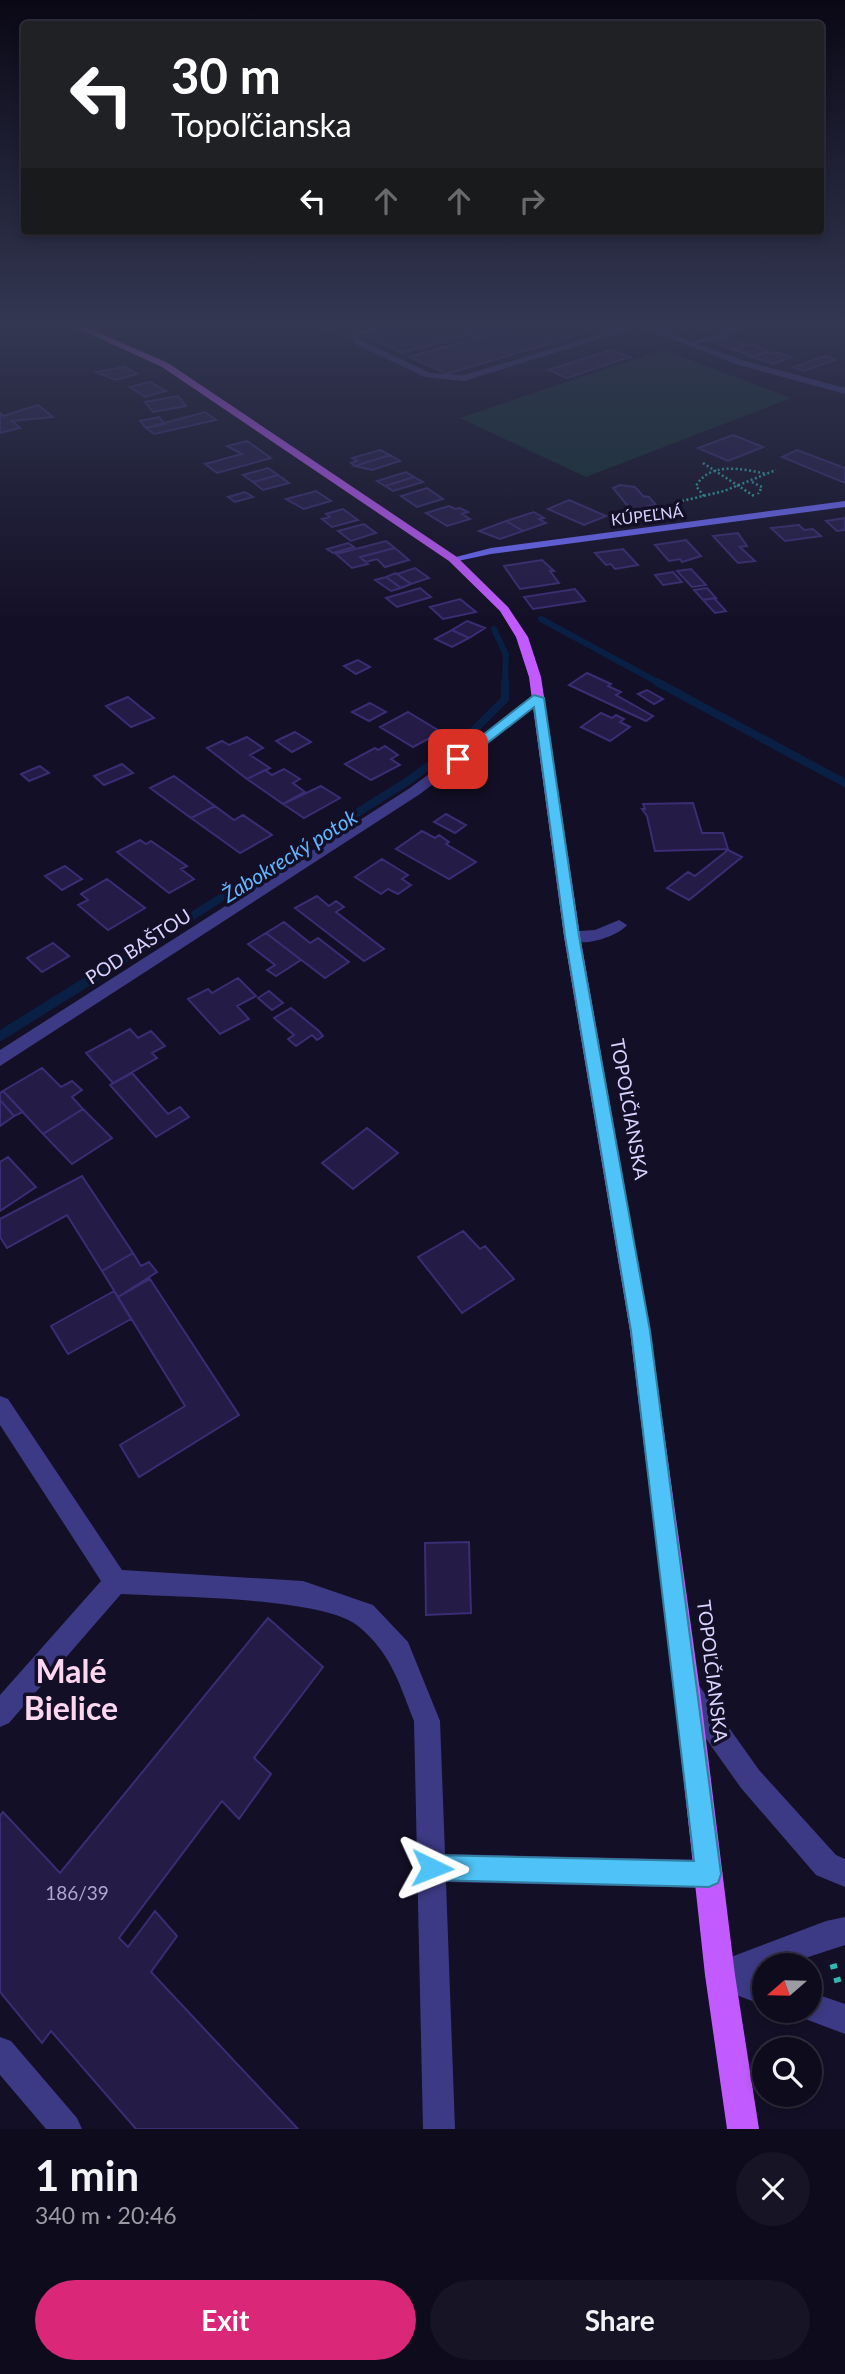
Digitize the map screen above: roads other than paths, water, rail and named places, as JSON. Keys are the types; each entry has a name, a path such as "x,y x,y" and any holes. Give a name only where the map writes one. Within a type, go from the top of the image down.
{"main road":[{"name":"TOPOĽČIANSKA","path":"254,425 453,559 489,591 514,624 529,654 538,698 572,936 640,1331 687,1691 720,1975 743,2129"}],"street":[{"name":"KÚPEĽNÁ","path":"453,559 491,551 845,504"},
{"name":"POD BAŠTOU","path":"0,1059 415,791 538,698"},
{"path":"572,936 597,935 619,925"},
{"path":"0,1406 116,1582"},
{"path":"0,1714 116,1582"},
{"path":"116,1582 303,1593 364,1614 399,1651 427,1721 439,2129"},
{"path":"687,1691 750,1779 826,1865 845,1874"},
{"path":"432,1868 709,1874"},
{"path":"720,1975 826,1935 845,1931"},
{"path":"720,1975 752,1986"},
{"path":"822,2006 843,2004"},
{"path":"0,2052 66,2129"}],"waterway":[{"name":"Žabokrecký potok","path":"541,619 661,684"},
{"name":"Žabokrecký potok","path":"494,629 506,655 505,684"},
{"name":"Žabokrecký potok","path":"657,682 845,783"},
{"name":"Žabokrecký potok","path":"165,933 408,781 465,739 505,699 505,684"},
{"name":"Žabokrecký potok","path":"0,1036 168,931"}],"district":[{"name":"Malé Bielice","path":"71,1688"}]}
